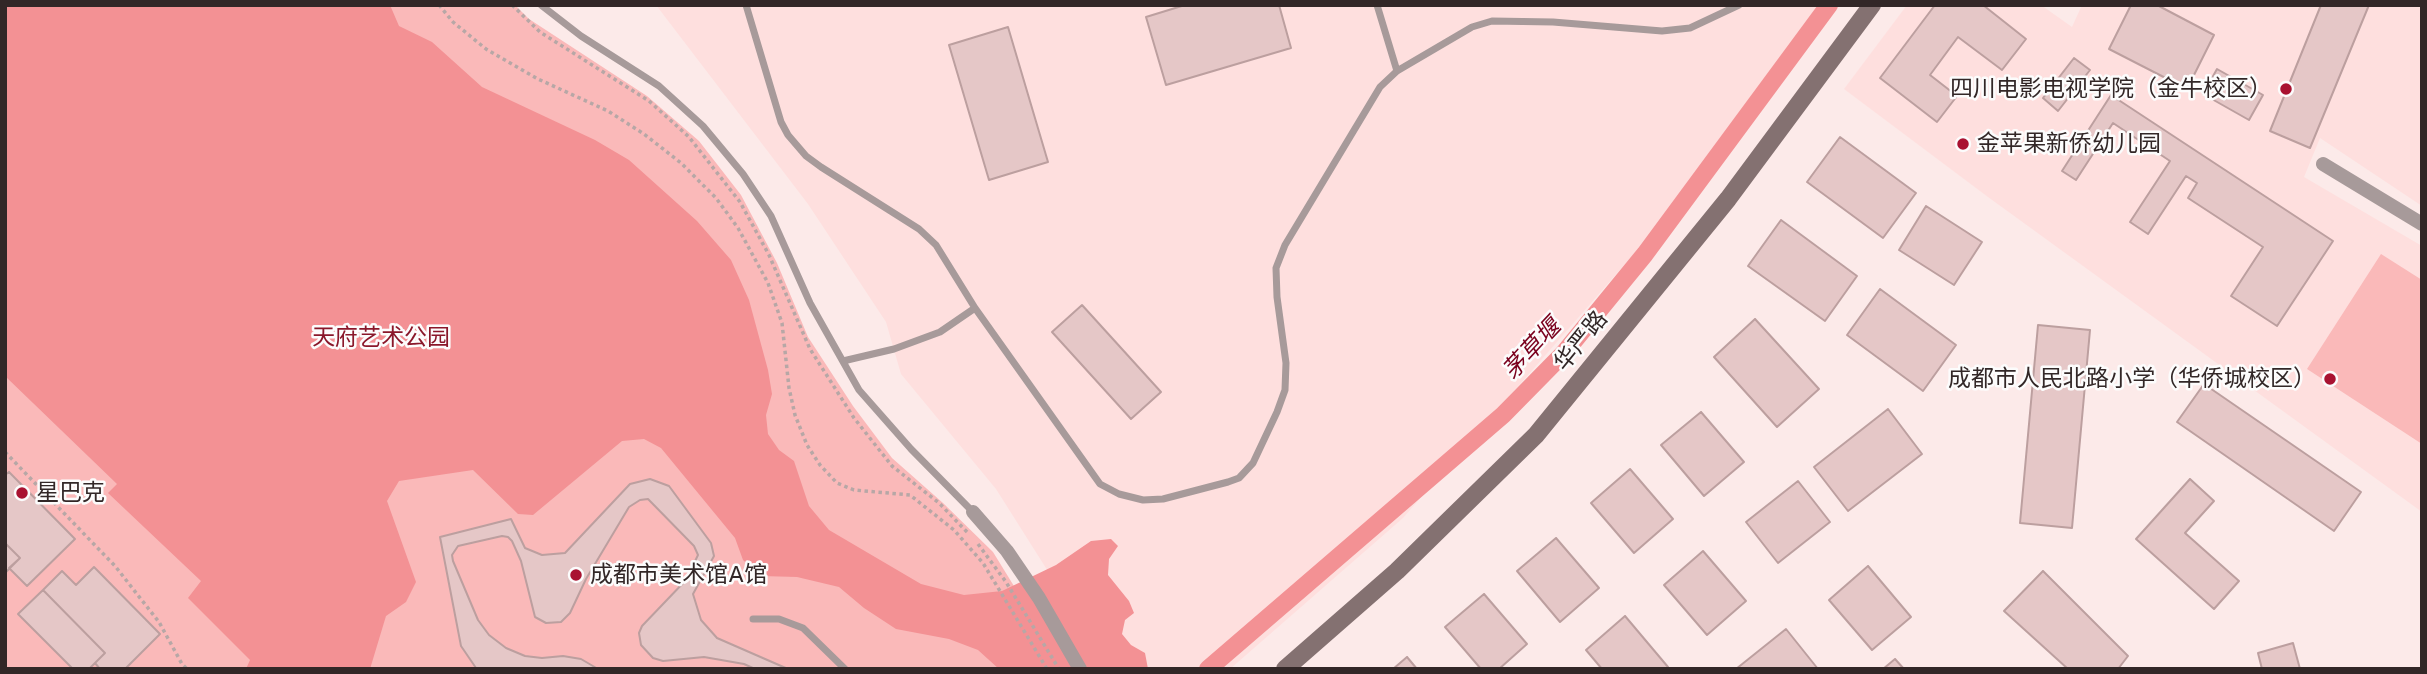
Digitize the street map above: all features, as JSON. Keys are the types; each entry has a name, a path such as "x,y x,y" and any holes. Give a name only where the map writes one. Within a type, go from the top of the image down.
{"street":[{"name":"华严路","path":"1286,669 1397,572 1536,435 1728,199 1872,5"},
{"path":"2323,164 2422,224"},
{"path":"973,512 1007,551 1039,598 1080,669"}],"lane":[{"path":"541,5 581,36 659,86 711,135 743,174 771,216 810,303 859,390 911,449 973,512"},
{"path":"746,5 781,122 788,135 806,156 919,229 936,245 975,308 1100,484 1119,494 1143,500 1163,499 1239,478 1253,463 1278,412 1285,390 1286,363 1276,268 1285,245 1380,87 1397,71 1472,27 1492,21 1553,22 1662,31 1690,28 1739,5"},
{"path":"1377,5 1397,71"},
{"path":"843,361 894,349 940,332 975,308"},
{"path":"753,619 779,619 803,628 845,669"}],"path":[{"path":"439,5 453,22 486,49 538,79 608,111 644,134 681,163 716,198 738,228 768,283 782,323 789,388 795,415 807,444 820,465 837,483 854,490 910,495 954,530 983,563 1047,669"},
{"path":"512,5 540,32 649,101 689,137 740,202 769,255 810,349 854,418 892,466 939,503 974,539 1006,582 1059,669"},
{"path":"5,452 115,566 159,622 181,664 187,669"}],"shaded area":[{"name":"天府艺术公园","path":"5,5 390,5 399,26 432,42 482,87 595,140 629,160 697,221 731,260 749,300 768,370 772,394 766,415 768,434 779,450 794,461 809,506 829,530 921,584 964,595 1002,591 1056,565 1091,541 1111,539 1118,546 1109,559 1108,575 1129,601 1134,613 1125,620 1122,634 1131,645 1145,653 1148,669 999,669 978,650 949,639 896,629 839,587 797,577 761,576 743,560 735,538 661,448 644,439 622,441 533,515 518,514 473,470 399,481 387,501 416,582 406,602 386,616 370,669 246,669 250,660 188,598 201,581 108,493 117,484 5,376"},
{"path":"656,5 1819,5 1633,255 1403,518 1230,669 1098,669 1051,576 996,489 901,374 886,322 808,204"},
{"path":"1907,5 2041,5 2072,27 2082,5 2422,5 2422,206 2320,138 2304,177 2422,246 2422,512 1988,197 1844,89"}],"green space":[{"name":"天府艺术公园","path":"5,5 515,5 529,19 647,96 699,141 741,195 777,263 808,337 853,406 892,458 993,552 1065,669 5,669"},
{"path":"2381,254 2422,280 2422,444 2307,369"}],"building":[{"path":"1185,5 1279,5 1291,48 1166,85 1146,17"},
{"path":"1935,5 1983,5 2026,39 2002,70 1958,37 1930,75 1957,96 1937,122 1880,78"},
{"path":"2131,5 2157,5 2214,35 2187,89 2109,49"},
{"path":"2321,5 2369,5 2310,148 2270,131"},
{"path":"1008,27 1048,162 989,180 949,45"},
{"path":"2074,58 2090,70 2058,111 2043,98"},
{"path":"2217,69 2263,95 2249,120 2203,94"},
{"path":"2111,95 2333,241 2277,326 2231,296 2263,247 2188,198 2197,183 2186,176 2148,234 2130,222 2170,161 2113,123 2076,180 2062,171"},
{"path":"1840,137 1916,193 1883,238 1807,182"},
{"path":"1926,206 1982,242 1954,285 1899,250"},
{"path":"1781,220 1857,276 1825,321 1748,266"},
{"path":"1880,289 1956,345 1923,391 1847,335"},
{"path":"1082,305 1161,392 1131,419 1052,332"},
{"path":"1755,319 1819,389 1777,427 1714,357"},
{"path":"2038,325 2090,330 2072,528 2020,523"},
{"path":"2204,384 2361,492 2334,531 2177,422"},
{"path":"1888,409 1922,454 1848,511 1814,467"},
{"path":"1701,412 1744,462 1704,496 1661,445"},
{"path":"1630,469 1673,519 1634,553 1591,503"},
{"path":"9,472 75,539 27,586 9,568 20,558 5,543 5,475"},
{"name":"成都市美术馆A馆","path":"650,479 669,486 711,543 714,556 693,594 701,620 717,638 788,669 476,668 461,646 440,537 511,519 525,548 542,555 565,553 630,484"},
{"path":"2190,479 2214,501 2185,533 2239,581 2214,609 2136,539"},
{"path":"1798,481 1830,522 1778,563 1746,522"},
{"path":"648,499 694,546 698,555 686,580 642,626 639,633 641,645 653,658 663,661 704,657 744,664 755,669 598,669 581,659 525,656 506,648 489,635 478,620 453,561 452,555 458,546 508,537 521,561 535,617 546,623 561,622 570,613 586,579 629,507 640,500"},
{"path":"1556,538 1599,588 1560,622 1517,571"},
{"path":"5,543 20,558 5,573"},
{"path":"1703,551 1746,601 1707,635 1664,585"},
{"path":"1868,566 1911,617 1872,650 1829,600"},
{"path":"94,567 160,634 125,669 100,669 95,663 105,653 43,590 62,571 76,585"},
{"path":"2043,571 2128,656 2118,669 2068,669 2004,611"},
{"path":"43,590 105,653 89,669 73,669 18,614"},
{"path":"1484,594 1527,644 1499,669 1481,669 1445,627"},
{"path":"1625,616 1668,667 1666,669 1602,669 1586,650"},
{"path":"1786,629 1818,669 1736,669"},
{"path":"2293,643 2300,669 2262,669 2258,653"},
{"path":"1407,657 1417,669 1393,669"},
{"path":"1895,659 1904,669 1883,669"}],"waterway":[{"name":"茅草堰","path":"1208,669 1503,415 1564,353 1645,254 1829,5"}],"place":[{"name":"四川电影电视学院（金牛校区）","path":"2286,89"},
{"name":"金苹果新侨幼儿园","path":"1963,144"},
{"name":"成都市人民北路小学（华侨城校区）","path":"2330,379"},
{"name":"星巴克","path":"22,493"},
{"name":"成都市美术馆A馆","path":"576,575"}]}
